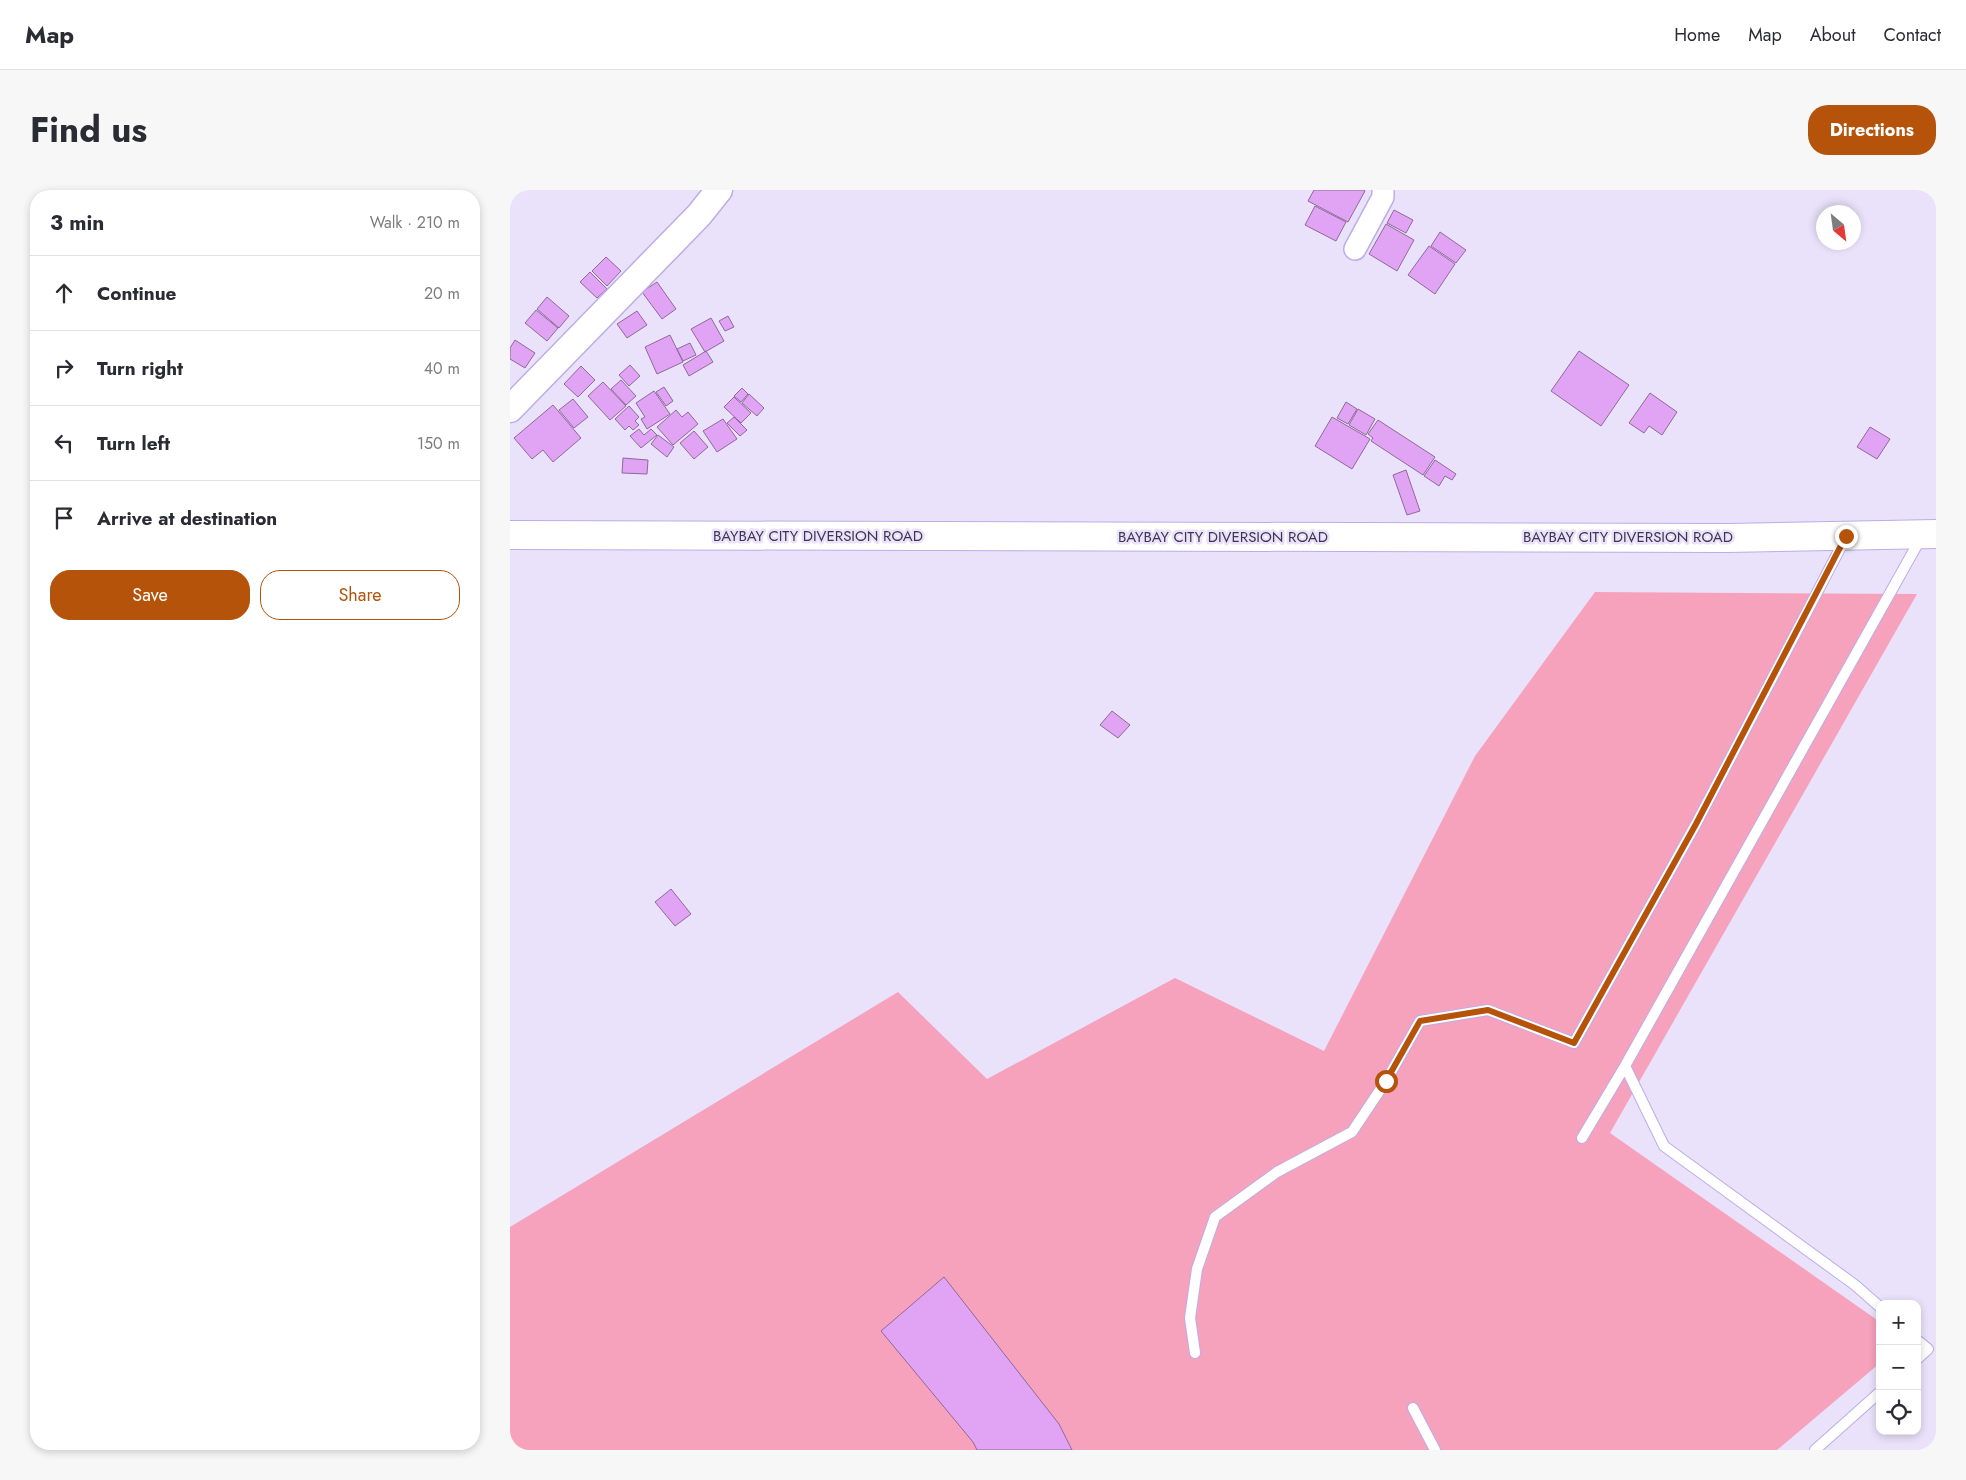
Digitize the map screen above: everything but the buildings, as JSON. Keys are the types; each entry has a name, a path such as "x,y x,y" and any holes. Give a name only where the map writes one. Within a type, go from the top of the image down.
{"highway":[{"name":"BAYBAY CITY DIVERSION ROAD","path":"510,535 1687,538 1929,534"}],"street":[{"path":"510,409 698,215 719,190"},
{"path":"1355,249 1383,197 1383,190"}],"lane":[{"path":"1582,1138 1929,534"},
{"path":"1195,1353 1190,1318 1197,1269 1215,1217 1277,1172 1352,1132 1386,1081 1420,1021 1488,1010 1574,1043 1696,824 1846,536"},
{"path":"1625,1066 1664,1146 1855,1286 1876,1304"},
{"path":"1921,1343 1928,1349 1921,1355"},
{"path":"1815,1450 1876,1396"},
{"path":"1413,1408 1435,1450"}],"shaded area":[{"path":"1595,592 1917,594 1610,1133 1876,1319 1876,1366 1777,1450 510,1450 510,1227 898,992 987,1079 1175,978 1324,1051 1475,756"}],"route":[{"path":"1386,1081 1420,1021 1488,1010 1574,1043 1696,824 1846,536"}]}
